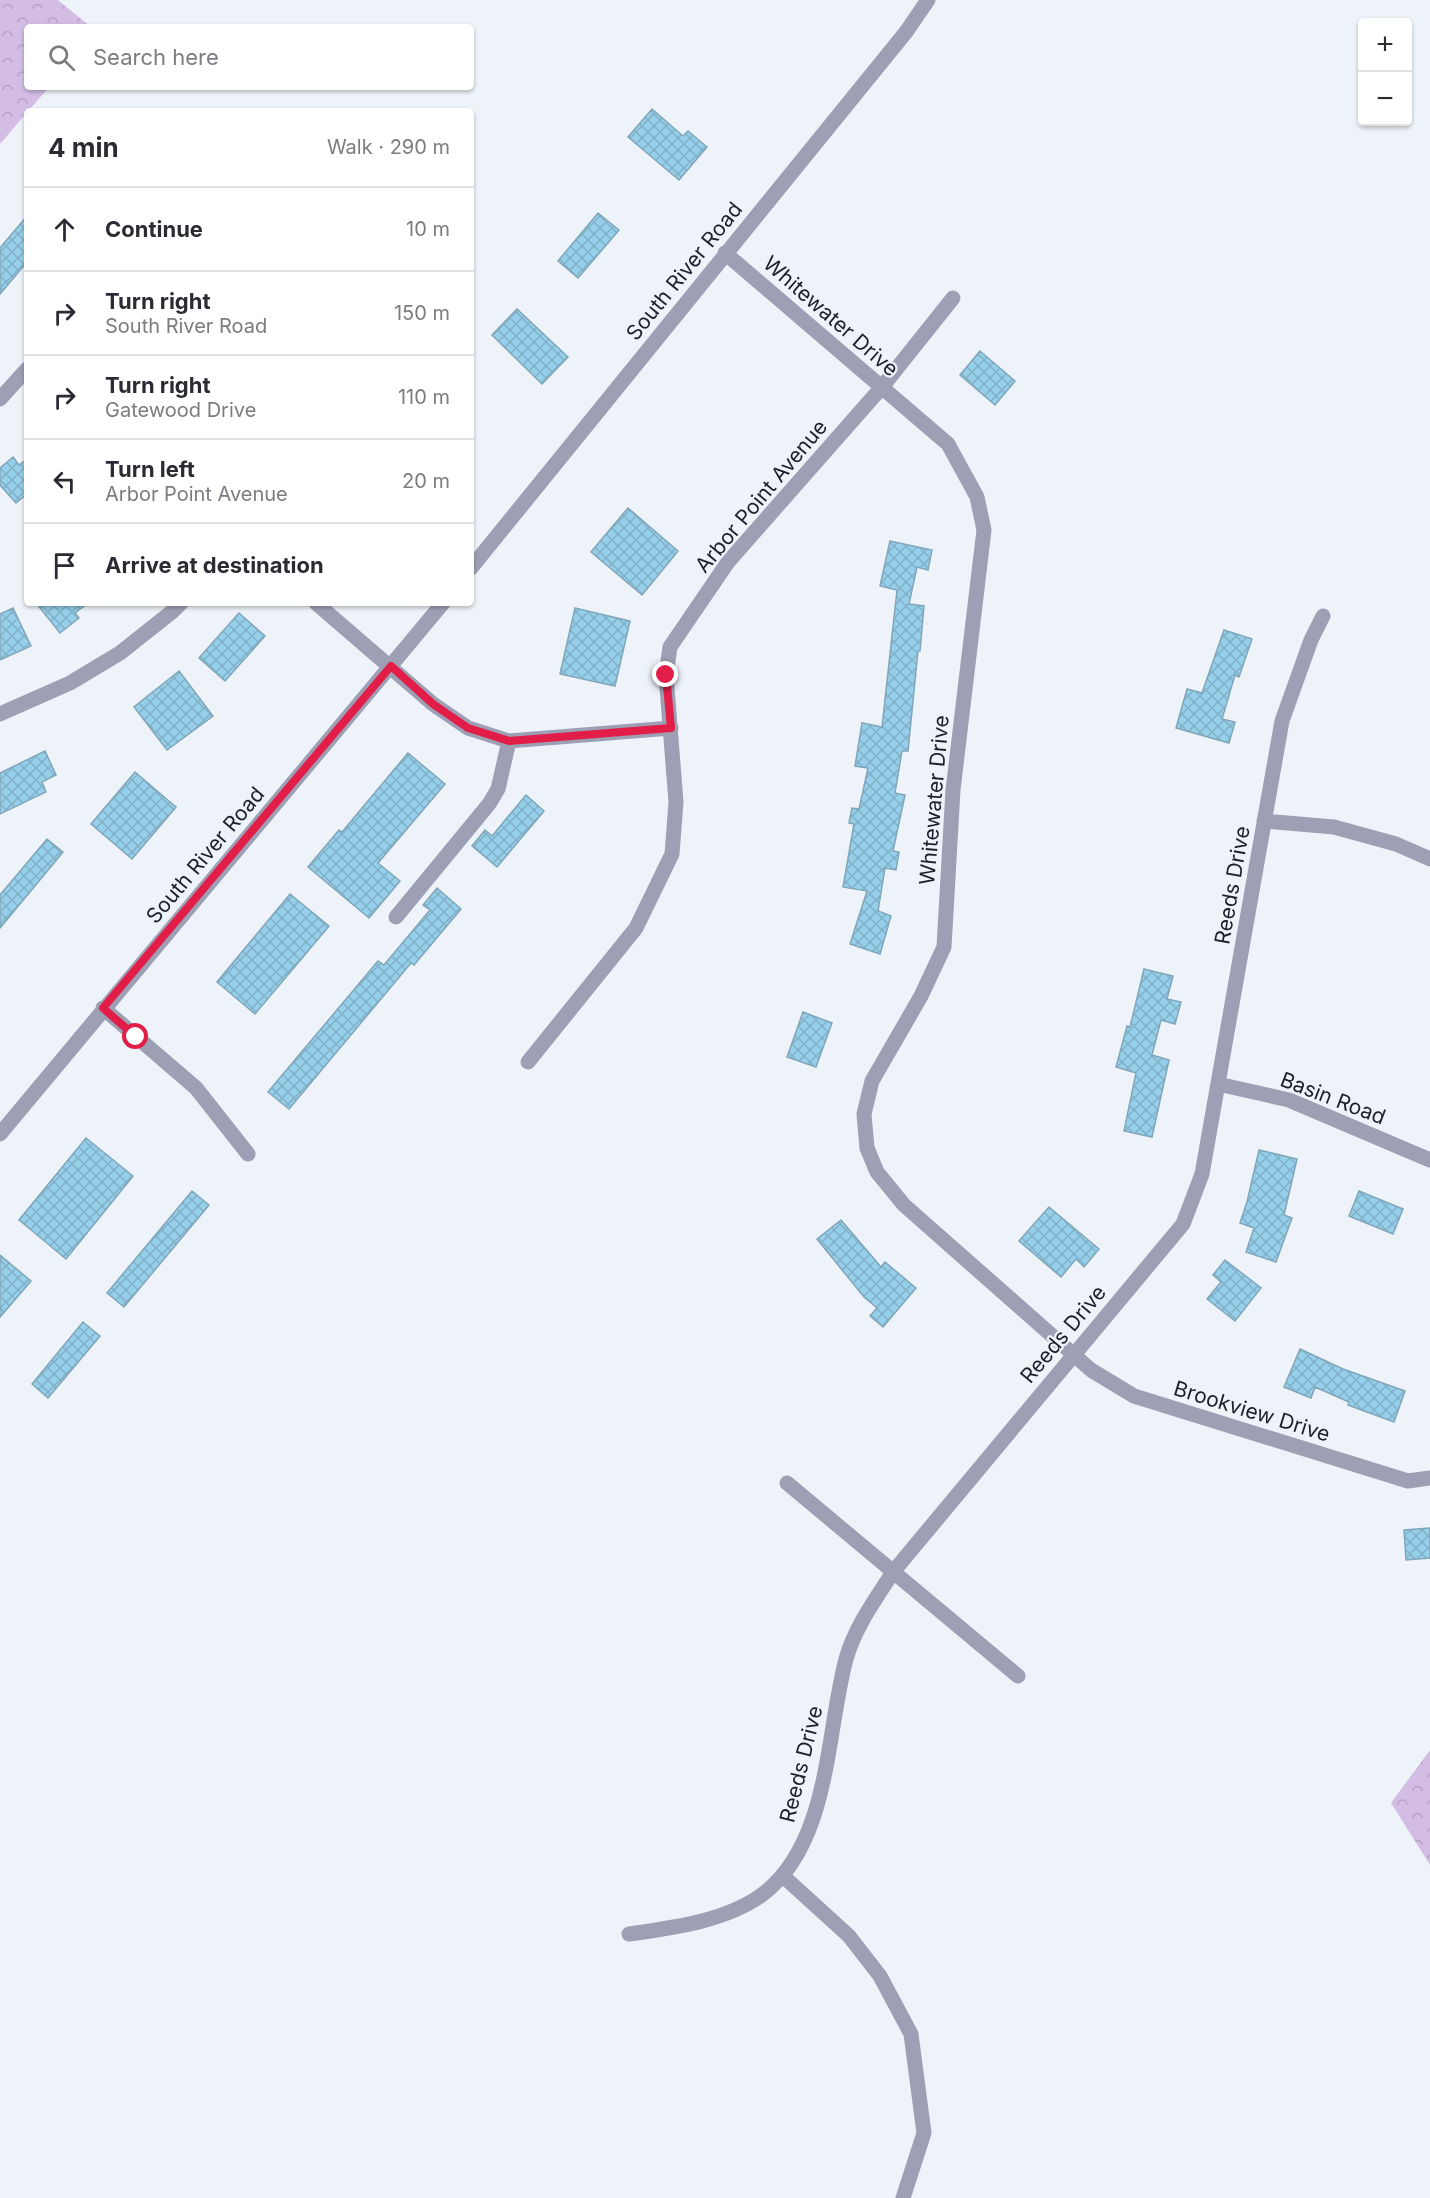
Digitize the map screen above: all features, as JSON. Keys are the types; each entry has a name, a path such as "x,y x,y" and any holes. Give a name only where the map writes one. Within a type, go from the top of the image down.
{"street":[{"name":"South River Road","path":"474,564 906,32 928,0"},
{"name":"Whitewater Drive","path":"725,253 948,444 977,497 984,530 953,790 944,947 921,996 872,1081 864,1114 867,1148 877,1172 904,1205 1073,1354"},
{"name":"Arbor Point Avenue","path":"528,1062 636,928 672,854 676,802 666,675 670,647 728,562 882,387 953,298"},
{"path":"0,399 24,372"},
{"path":"0,714 70,683 120,653 178,606"},
{"path":"320,606 433,704 468,728 509,741 671,728"},
{"name":"South River Road","path":"0,1134 441,606"},
{"name":"Reeds Drive","path":"629,1934 681,1926 737,1908 762,1895 783,1876 812,1825 846,1658 862,1619 893,1572 1183,1224 1202,1174 1282,721 1311,640 1323,616"},
{"path":"396,917 489,804 502,777 509,741"},
{"path":"1264,821 1334,827 1396,844 1430,859"},
{"path":"103,1008 196,1088 248,1154"},
{"name":"Basin Road","path":"1218,1084 1289,1100 1430,1160"},
{"name":"Brookview Drive","path":"1073,1354 1091,1370 1134,1396 1408,1481 1430,1478"},
{"path":"787,1483 1018,1676"},
{"path":"783,1876 849,1936 880,1976 912,2034 924,2133 903,2198"}],"green space":[{"path":"0,0 58,0 87,24 24,24 24,90 46,90 31,108 24,108 24,116 0,144"},
{"path":"1430,1750 1430,1865 1391,1803"}],"building":[{"path":"652,109 683,136 688,131 707,147 679,180 628,137"},
{"path":"598,213 619,230 578,278 558,261"},
{"path":"24,220 24,266 0,294 0,248"},
{"path":"517,309 568,357 542,384 492,335"},
{"path":"980,351 1015,381 995,405 960,375"},
{"path":"13,457 19,465 24,461 24,496 16,503 0,485 0,468"},
{"path":"628,508 678,551 642,595 591,552"},
{"path":"890,541 932,550 928,570 917,567 909,604 924,606 908,751 902,751 895,793 905,795 893,851 899,852 896,870 885,868 878,911 891,916 880,954 850,944 867,891 843,887 854,824 849,823 852,808 859,809 868,768 855,766 862,723 882,727 897,590 880,586"},
{"path":"38,606 84,606 75,613 79,618 60,633"},
{"path":"13,608 31,646 0,660 0,614"},
{"path":"575,608 630,621 615,686 560,674"},
{"path":"239,613 265,636 225,681 199,658"},
{"path":"1224,630 1252,639 1239,677 1235,675 1222,719 1235,722 1229,743 1176,728 1187,689 1202,693"},
{"path":"179,671 213,716 167,750 134,707"},
{"path":"45,751 56,775 42,782 46,792 0,814 0,773"},
{"path":"408,753 445,784 378,863 400,881 369,918 308,867 339,830 342,832"},
{"path":"135,772 176,807 132,859 91,824"},
{"path":"526,795 544,811 497,867 472,846 485,830 492,836"},
{"path":"47,839 63,852 0,928 0,895"},
{"path":"437,888 461,909 414,965 411,963 289,1109 268,1092 378,961 384,965 430,910 423,905"},
{"path":"290,894 329,926 255,1014 217,982"},
{"path":"1144,969 1173,976 1167,999 1181,1002 1175,1024 1161,1020 1152,1055 1169,1060 1152,1137 1124,1131 1136,1073 1116,1067 1127,1026 1130,1027"},
{"path":"803,1012 832,1023 816,1067 787,1057"},
{"path":"86,1138 133,1176 66,1259 19,1220"},
{"path":"1259,1150 1297,1159 1284,1215 1292,1218 1276,1262 1246,1252 1254,1228 1240,1223"},
{"path":"192,1191 209,1205 124,1307 107,1293"},
{"path":"1359,1191 1403,1209 1393,1234 1349,1216"},
{"path":"1049,1207 1099,1249 1084,1267 1076,1259 1061,1277 1019,1241"},
{"path":"841,1220 881,1267 885,1262 916,1288 883,1327 870,1316 877,1308 864,1297 817,1239"},
{"path":"0,1255 31,1281 0,1317"},
{"path":"1225,1260 1261,1288 1235,1321 1207,1299 1221,1282 1213,1275"},
{"path":"83,1322 100,1336 48,1398 32,1384"},
{"path":"1300,1349 1343,1369 1405,1391 1394,1422 1348,1405 1349,1402 1315,1387 1311,1398 1284,1387"},
{"path":"1430,1528 1430,1558 1406,1560 1404,1530"}],"route":[{"path":"136,1037 103,1008 391,666 433,704 468,728 509,741 671,728 666,675"}]}
